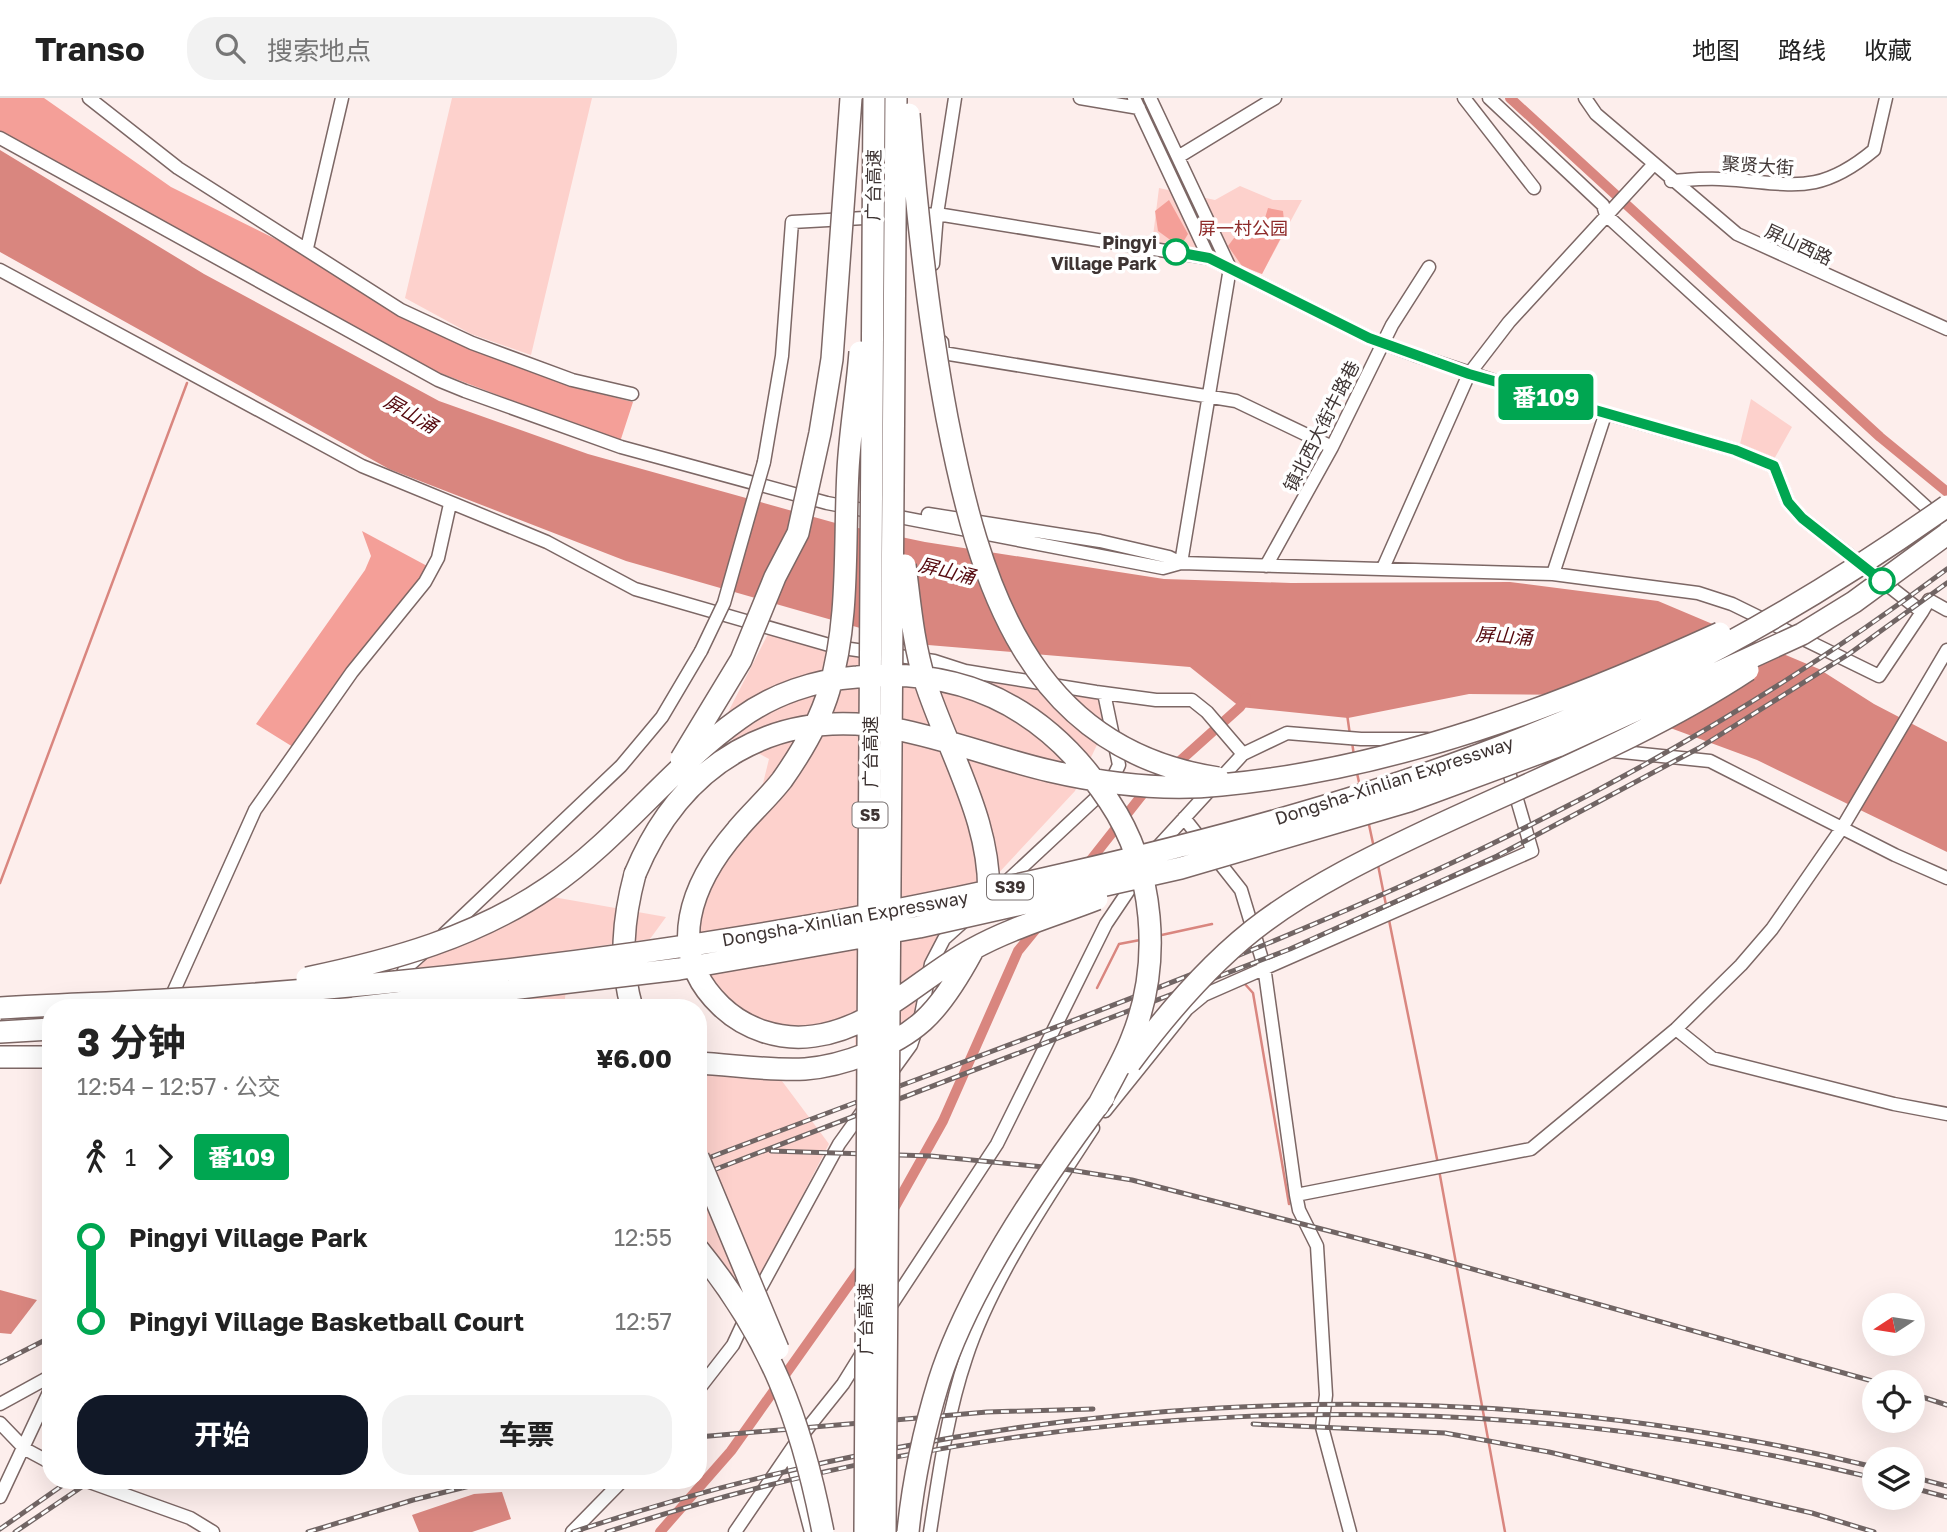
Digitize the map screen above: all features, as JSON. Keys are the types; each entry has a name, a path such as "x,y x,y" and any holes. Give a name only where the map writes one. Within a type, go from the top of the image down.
{"highway":[{"path":"659,790 699,731 741,660 775,577 798,533 821,433 832,359 851,98"},
{"name":"广台高速","path":"865,1532 874,98"},
{"name":"广台高速","path":"885,1532 896,448 896,98"},
{"path":"908,98 918,233 926,297 960,485 987,576 1013,637 1049,688 1105,737 1148,759 1181,771 1254,781"},
{"path":"873,170 848,468 844,581 836,663 820,712 794,762 723,847 703,878 688,925 690,960 713,998 745,1024 773,1035 816,1036 854,1023 889,1005 969,951 994,939 1181,868"},
{"path":"707,1064 774,1069 819,1067 850,1059 901,1036 923,1021 948,991 974,950 985,921 988,886 982,843 962,776 924,679 916,646 899,516 896,448"},
{"name":"Dongsha-Xinlian Expressway","path":"192,999 457,976 633,954 874,914 1113,863 1242,830 1486,753 1664,677 1815,593 1947,506"},
{"name":"Dongsha-Xinlian Expressway","path":"434,999 593,981 798,950 919,927 1181,868 1409,801 1516,764 1802,634 1854,602 1947,534"},
{"path":"630,999 624,967 625,925 635,874 644,852 668,811 693,782 735,752 766,737 833,724 869,725 912,732 1049,771 1104,782 1182,788 1254,781 1382,756 1516,716 1647,666 1815,593"},
{"path":"908,1532 913,1487 940,1380 975,1297 1062,1154 1145,1043 1201,979 1264,922 1353,866 1597,752 1709,696 1802,634"},
{"path":"213,998 381,961 467,932 525,902 572,869 737,720 764,703 789,692 840,678 899,674 947,680 977,689 1034,720 1093,778 1118,814 1132,844 1149,913 1151,954 1144,999 1132,1039 1098,1106"},
{"name":"Dongsha-Xinlian Expressway","path":"0,1008 42,1006"},
{"path":"0,1032 42,1030"},
{"path":"0,1057 42,1057"},
{"path":"707,1179 778,1350 800,1430 823,1532"},
{"path":"707,1262 754,1328 800,1430"}],"street":[{"path":"89,98 178,168 401,310 472,343 572,380 632,394"},
{"path":"307,248 342,98"},
{"path":"955,98 932,254 943,353 1236,401 1332,447"},
{"path":"1080,98 1136,103 1209,258"},
{"path":"1150,98 1230,268 1181,563"},
{"path":"1178,158 1275,98"},
{"path":"1464,98 1534,188"},
{"path":"1489,98 1947,526"},
{"name":"屏山西路","path":"1584,98 1596,114 1653,165 1737,234 1946,323"},
{"name":"聚贤大街","path":"1671,181 1721,179 1801,186 1850,170 1874,150 1886,98"},
{"path":"0,138 438,380 621,447 827,503 869,504 1100,541 1169,557 1181,563 1553,574 1698,593 1732,604 1879,676 1929,600 1947,610"},
{"path":"1383,568 1469,374 1510,322 1653,165"},
{"path":"390,999 405,969 621,766 662,718 701,651 724,603 764,462 782,356 792,222 937,214 1209,258 1383,343 1469,374 1735,450 1774,466 1788,502 1802,518 1922,612"},
{"name":"镇北西大街牛路巷","path":"1266,566 1332,447 1383,343 1429,267"},
{"path":"0,270 362,466 547,542 635,589 836,647 934,661 965,671 1104,693 1156,700 1187,698 1198,702 1233,739 1243,754"},
{"path":"1553,574 1605,415"},
{"path":"170,999 255,810 352,672 425,582 439,558 450,504"},
{"path":"1296,1195 1424,1167 1531,1149 1676,1029 1741,965 1772,929 1842,828 1947,650"},
{"path":"707,1378 733,1345 772,1264 839,1144 911,1045 921,1016 931,964 944,939 1055,839 1109,786 1118,765 1104,693"},
{"path":"735,1532 790,1452 843,1384 914,1269 997,1144 1106,924 1157,846 1243,754 1294,732 1362,739 1500,740 1710,761 1947,878"},
{"path":"930,1532 956,1390 967,1355 993,1297 1046,1201 1102,1115 1187,1009 1204,995 1264,966 1532,851 1500,740"},
{"path":"1184,818 1241,890 1264,966 1296,1195 1299,1210 1317,1246 1326,1395 1322,1427 1350,1532"},
{"path":"1676,1029 1712,1058 1894,1104 1947,1114"},
{"path":"707,1277 743,1324"},
{"path":"0,1404 42,1381"},
{"path":"0,1497 42,1409"},
{"path":"0,1423 25,1449 42,1458"},
{"path":"790,1452 811,1532"},
{"path":"109,1489 190,1518 213,1532"},
{"path":"572,1532 614,1489"}],"green space":[{"path":"452,98 592,98 531,355 471,334 405,298"},
{"name":"屏一村公园","path":"1240,186 1273,200 1302,200 1262,274 1180,247 1152,244 1159,188 1215,200"},
{"path":"1751,399 1792,427 1773,461 1739,448"},
{"path":"769,632 825,651 1098,699 1105,728 1075,791 938,938 925,965 913,1018 856,1106 855,1032 773,1029 727,1005 706,978 695,921 713,870 753,824 769,759 718,732"},
{"path":"553,897 666,917 650,939 570,950 565,999 415,999 418,962"},
{"path":"707,1065 776,1073 829,1144 748,1301 707,1248"}],"shaded area":[{"path":"0,98 44,98 171,187 300,251 471,349 569,386 633,402 620,442 427,368 0,133"},
{"path":"1169,200 1188,234 1180,247 1158,231 1155,211"},
{"path":"1268,208 1283,211 1285,230 1262,274 1242,266 1228,246 1234,238 1244,238 1261,231"},
{"path":"362,531 429,567 293,747 256,724 365,570 371,556"}],"water":[{"name":"屏山涌","path":"0,150 204,274 439,401 588,454 839,524 925,542 1164,579 1291,583 1510,582 1658,601 1819,669 1874,704 1947,742 1947,852 1757,760 1581,695 1469,694 1348,718 1240,707 1190,667 916,644 626,561 389,469 0,252"},
{"path":"0,1290 37,1300 11,1334 0,1333"},
{"path":"502,1492 511,1519 472,1532 419,1532 412,1515 474,1494"}],"waterway":[{"path":"1510,98 1880,437 1947,492"},
{"path":"0,883 187,383"},
{"path":"1086,866 1142,795 1240,707 1246,698"},
{"path":"1347,714 1350,735"},
{"path":"1352,742 1354,756"},
{"path":"1357,773 1360,787"},
{"path":"1368,820 1374,848"},
{"path":"1378,865 1387,910"},
{"path":"1389,920 1438,1164"},
{"path":"892,1212 943,1121 1018,951 1040,924"},
{"path":"1157,936 1212,924"},
{"path":"1097,988 1119,944 1140,940"},
{"path":"1244,983 1253,993 1289,1204"},
{"path":"1439,1170 1505,1532"},
{"path":"707,1478 731,1451 863,1265"},
{"path":"660,1532 698,1489"}],"railway":[{"path":"707,1159 1188,976 1381,895 1475,852 1598,790 1718,722 1835,649 1947,569"},
{"path":"707,1173 1290,949 1497,856 1699,748 1849,654 1947,583"},
{"path":"771,1151 931,1156 1064,1169 1132,1180 1426,1256 1862,1378"},
{"path":"0,1363 42,1342"},
{"path":"1925,1398 1947,1405"},
{"path":"573,1532 731,1485 892,1449 1055,1423 1219,1408 1384,1405 1548,1413 1712,1434 1862,1465"},
{"path":"707,1436 987,1412 1093,1409"},
{"path":"607,1532 761,1487 918,1453 1077,1430 1237,1417 1398,1415 1558,1425 1717,1446 1862,1476"},
{"path":"1253,1424 1445,1433 1549,1452 1812,1513 1874,1532"},
{"path":"1925,1480 1947,1486"},
{"path":"0,1529 57,1489"},
{"path":"15,1532 79,1489"},
{"path":"308,1532 458,1489"},
{"path":"1925,1491 1947,1497"}],"bus line":[{"name":"番109","path":"1176,252 1209,258 1369,338 1469,374 1735,450 1774,466 1788,502 1802,518 1882,581"}],"place":[{"name":"Pingyi Village Park","path":"1176,252"}]}
